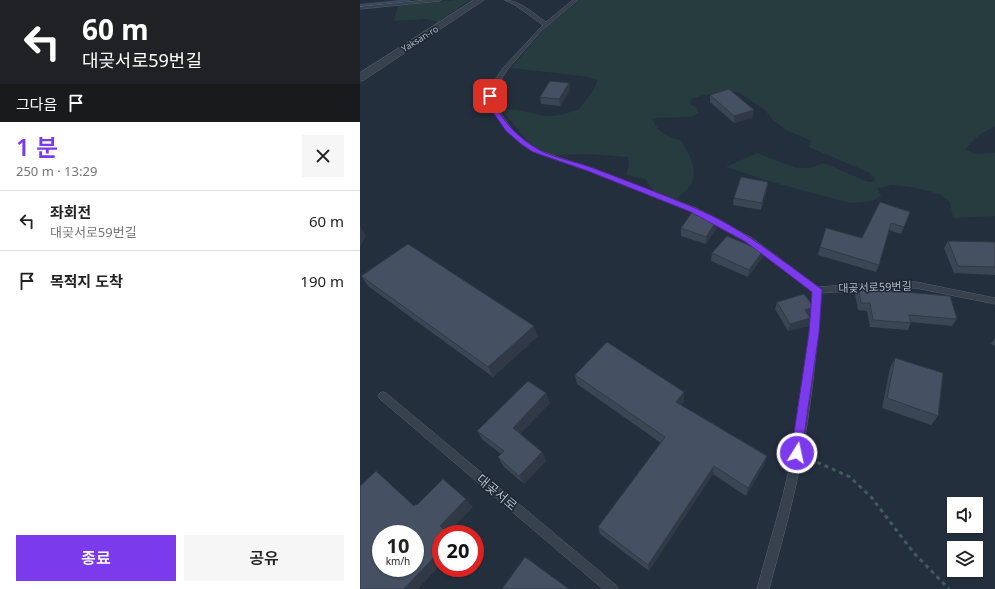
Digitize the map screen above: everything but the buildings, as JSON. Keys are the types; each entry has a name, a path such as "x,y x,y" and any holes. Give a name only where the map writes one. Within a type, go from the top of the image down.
{"street":[{"name":"Yaksan-ro","path":"360,78 480,0"}],"lane":[{"path":"360,8 440,0"},
{"path":"507,0 516,4 545,24"},
{"path":"576,0 545,24 505,69 490,96 492,105 509,129 523,143 536,151 591,170 694,210 749,240 817,290 814,333 797,453 763,589"},
{"name":"대곶서로59번길","path":"817,290 916,285 995,301"},
{"name":"대곶서로","path":"383,396 612,589"}],"path":[{"path":"797,453 850,477 872,498 913,552 949,589"}],"green space":[{"path":"454,0 470,0 438,22 425,19 394,21 398,6"},
{"path":"580,0 995,0 995,126 979,135 965,149 974,154 995,153 995,216 953,218 950,202 940,194 912,187 892,185 877,188 881,196 872,201 850,203 772,182 726,167 757,153 796,168 809,168 824,163 868,182 874,182 875,179 870,173 809,147 812,141 786,130 773,120 765,110 738,92 723,91 691,99 690,104 697,108 698,113 691,117 652,118 660,130 672,138 681,140 692,162 694,174 693,180 690,186 676,200 654,191 645,179 626,175 629,165 628,157 590,154 555,155 537,149 529,143 501,109 517,110 545,116 555,116 578,110 593,91 598,80 582,76 511,68 545,28"}],"waterway":[{"path":"360,5 409,0"}],"route":[{"path":"490,96 492,105 509,129 523,143 536,151 591,170 694,210 749,240 817,290 814,333 797,453"}]}
